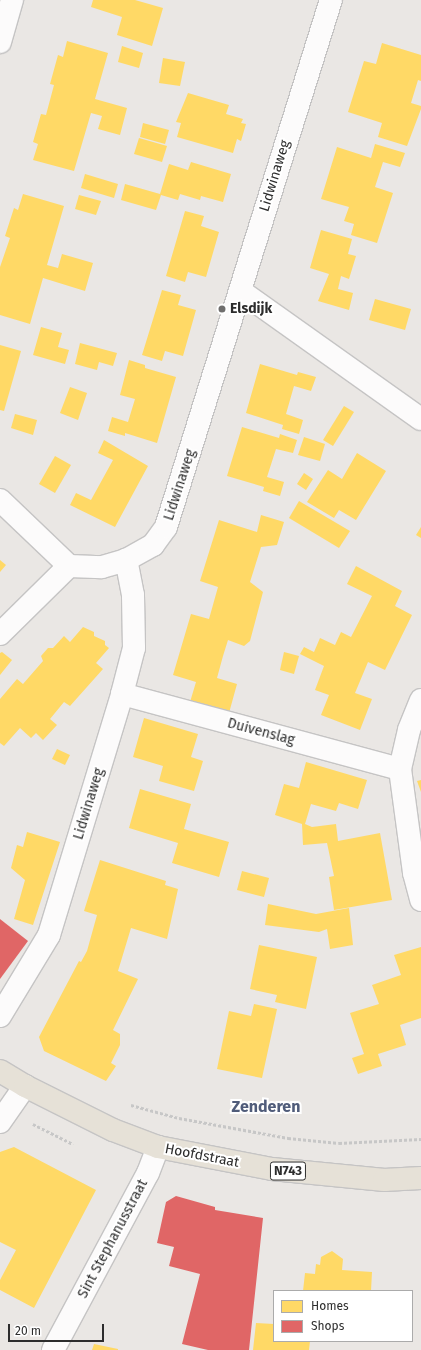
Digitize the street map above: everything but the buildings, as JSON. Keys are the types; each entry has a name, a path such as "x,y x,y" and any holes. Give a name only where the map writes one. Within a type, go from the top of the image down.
{"main road":[{"name":"Hoofdstraat","path":"0,1071 25,1086 113,1130 158,1147 272,1169 384,1180 421,1178"}],"street":[{"path":"0,42 12,0"},
{"name":"Lidwinaweg","path":"0,1016 49,935 122,694 134,648 133,595 126,560 153,545 166,527 242,292 276,172 331,0"},
{"path":"242,292 421,419"},
{"path":"0,500 69,566 102,567 126,560"},
{"path":"0,634 69,566"},
{"name":"Duivenslag","path":"122,694 400,770"},
{"path":"421,700 408,730 400,770 421,900"},
{"path":"0,1122 25,1086"},
{"name":"Sint Stephanusstraat","path":"53,1350 148,1173 158,1147"}],"path":[{"path":"130,1104 179,1118 288,1138 339,1143 421,1139"}],"place":[{"name":"Elsdijk","path":"222,309"}],"district":[{"name":"Zenderen","path":"266,1107"}]}
